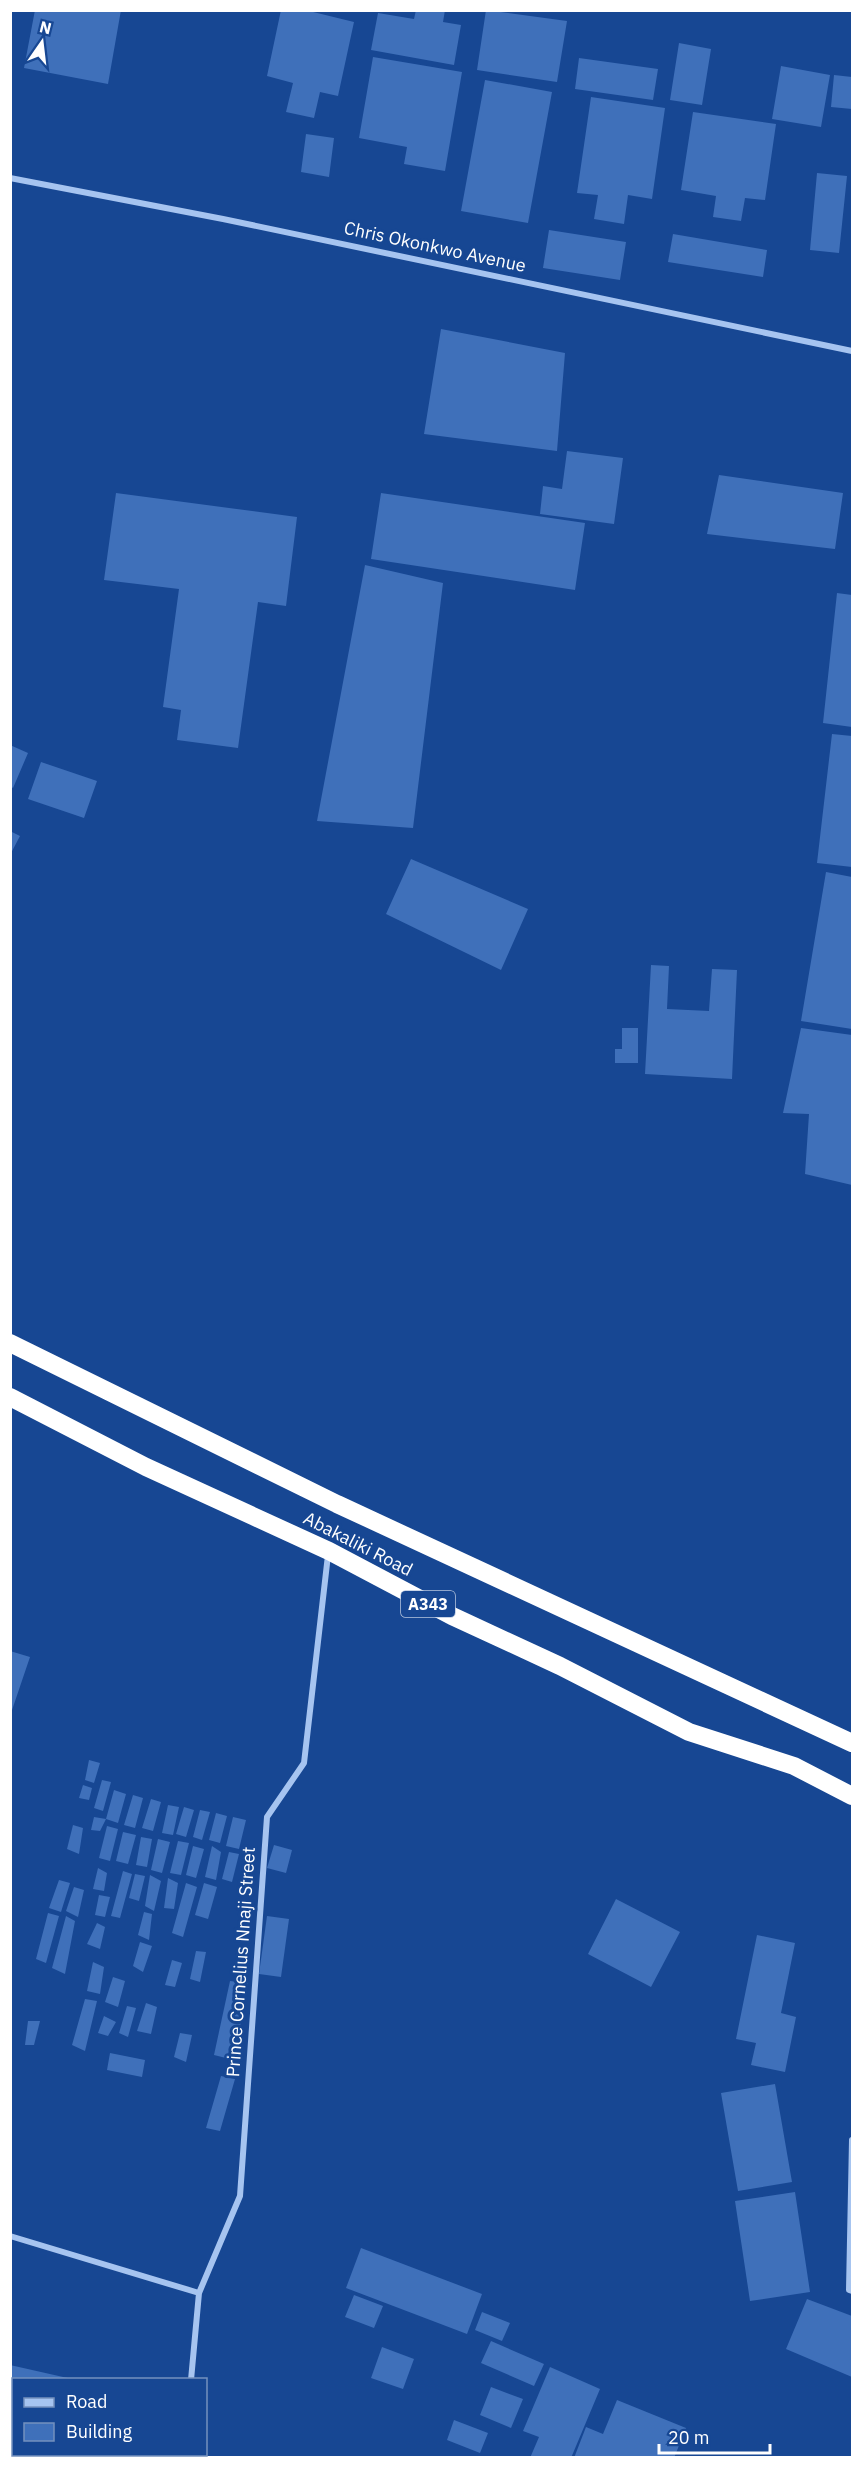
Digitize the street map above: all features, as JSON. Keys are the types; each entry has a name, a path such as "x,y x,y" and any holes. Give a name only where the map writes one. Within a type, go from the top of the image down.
{"highway":[{"name":"Abakaliki Road","path":"10,1343 337,1504 852,1743"},
{"name":"Abakaliki Road","path":"10,1397 146,1467 328,1551 452,1616 561,1666 688,1732 794,1766 852,1796"}],"street":[{"name":"Chris Okonkwo Avenue","path":"10,178 234,222 852,351"},
{"name":"Prince Cornelius Nnaji Street","path":"191,2378 200,2293 240,2196 267,1817 304,1763 328,1551"},
{"path":"852,2140 849,2290 852,2292"},
{"path":"10,2236 200,2293"}],"building":[{"path":"35,10 121,10 108,84 24,68"},
{"path":"281,10 305,10 354,22 338,96 320,92 314,118 286,112 293,83 267,76"},
{"path":"416,10 445,10 443,22 461,25 454,65 371,50 378,13 414,19"},
{"path":"486,10 567,21 557,82 477,70"},
{"path":"679,43 711,49 702,105 670,100"},
{"path":"373,57 462,72 445,171 404,164 407,147 359,138"},
{"path":"579,58 658,69 653,100 575,89"},
{"path":"781,66 830,75 821,127 772,119"},
{"path":"834,75 852,77 852,109 831,107"},
{"path":"485,80 552,92 528,223 461,211"},
{"path":"591,97 665,108 652,199 628,195 624,224 594,219 598,195 577,193"},
{"path":"693,112 776,124 765,200 745,198 741,221 713,217 716,196 681,190"},
{"path":"306,134 334,138 329,177 301,172"},
{"path":"817,173 847,176 839,253 810,250"},
{"path":"549,230 626,242 620,280 543,268"},
{"path":"673,234 767,250 763,277 668,262"},
{"path":"441,329 565,353 557,451 424,434"},
{"path":"567,451 623,458 614,524 540,514 543,486 562,489"},
{"path":"719,475 843,493 835,549 707,534"},
{"path":"116,493 297,517 286,606 258,602 238,748 177,740 181,710 163,707 179,589 104,580"},
{"path":"381,493 585,523 575,590 371,559"},
{"path":"365,565 443,583 413,828 317,821"},
{"path":"837,593 852,595 852,727 823,723"},
{"path":"832,734 852,736 852,867 817,863"},
{"path":"10,745 28,753 13,788 10,786"},
{"path":"41,762 97,781 84,818 28,799"},
{"path":"10,831 20,836 10,855"},
{"path":"411,859 528,909 501,970 386,914"},
{"path":"826,872 852,877 852,1029 801,1021"},
{"path":"651,965 669,966 667,1009 709,1011 712,969 737,970 732,1079 645,1074"},
{"path":"622,1028 638,1028 638,1063 615,1063 615,1049 622,1049"},
{"path":"801,1028 852,1035 852,1185 805,1174 809,1114 783,1113"},
{"path":"10,1651 30,1657 11,1713 10,1713"},
{"path":"89,1760 100,1763 94,1783 85,1780"},
{"path":"102,1780 111,1782 103,1811 94,1808"},
{"path":"83,1785 92,1788 89,1800 79,1798"},
{"path":"114,1790 126,1794 118,1823 106,1819"},
{"path":"133,1795 143,1798 135,1828 124,1825"},
{"path":"151,1799 161,1802 153,1831 142,1828"},
{"path":"168,1805 179,1807 173,1835 162,1833"},
{"path":"184,1807 194,1810 186,1837 176,1834"},
{"path":"200,1810 210,1812 202,1840 193,1837"},
{"path":"216,1813 227,1816 220,1843 209,1840"},
{"path":"94,1817 106,1819 100,1831 91,1830"},
{"path":"233,1817 246,1820 239,1849 226,1846"},
{"path":"73,1825 83,1828 79,1854 67,1849"},
{"path":"107,1826 118,1829 110,1861 99,1858"},
{"path":"123,1832 136,1835 128,1864 116,1861"},
{"path":"141,1837 152,1839 147,1867 136,1865"},
{"path":"158,1839 170,1842 162,1873 151,1870"},
{"path":"178,1841 189,1843 181,1875 170,1873"},
{"path":"274,1845 292,1850 286,1873 267,1868"},
{"path":"193,1846 204,1849 196,1878 186,1875"},
{"path":"212,1846 221,1852 216,1880 205,1877"},
{"path":"229,1852 239,1854 232,1882 222,1879"},
{"path":"98,1868 107,1873 104,1891 93,1889"},
{"path":"123,1871 132,1874 120,1918 111,1916"},
{"path":"135,1874 145,1876 139,1901 129,1898"},
{"path":"150,1875 161,1881 154,1911 145,1906"},
{"path":"168,1878 178,1883 174,1909 164,1908"},
{"path":"59,1880 70,1883 61,1912 49,1908"},
{"path":"186,1883 197,1887 183,1937 172,1933"},
{"path":"204,1883 217,1887 208,1919 195,1915"},
{"path":"74,1887 84,1890 78,1917 66,1911"},
{"path":"99,1895 110,1897 105,1917 95,1915"},
{"path":"616,1899 680,1932 651,1987 588,1954"},
{"path":"144,1912 152,1914 149,1940 138,1935"},
{"path":"48,1913 59,1916 46,1963 36,1959"},
{"path":"66,1916 75,1921 65,1974 52,1968"},
{"path":"267,1916 289,1919 281,1977 259,1974"},
{"path":"97,1923 105,1927 100,1949 87,1944"},
{"path":"757,1935 795,1943 781,2013 796,2017 785,2072 751,2065 756,2043 736,2039"},
{"path":"140,1942 152,1946 143,1972 133,1966"},
{"path":"196,1951 206,1952 200,1982 190,1979"},
{"path":"172,1960 182,1963 175,1987 165,1985"},
{"path":"93,1962 104,1967 100,1994 87,1991"},
{"path":"113,1977 125,1981 118,2007 105,2002"},
{"path":"230,1981 248,1983 234,2060 214,2055"},
{"path":"85,1999 97,2001 85,2051 72,2045"},
{"path":"146,2003 157,2007 151,2034 137,2031"},
{"path":"127,2006 136,2008 128,2037 119,2033"},
{"path":"104,2016 116,2022 108,2036 98,2033"},
{"path":"28,2021 40,2021 34,2045 25,2045"},
{"path":"180,2033 192,2035 186,2062 174,2057"},
{"path":"110,2053 145,2060 142,2077 107,2070"},
{"path":"221,2076 235,2079 220,2131 206,2128"},
{"path":"775,2084 792,2182 738,2191 721,2093"},
{"path":"795,2192 810,2292 750,2301 735,2201"},
{"path":"361,2248 482,2294 467,2334 346,2288"},
{"path":"354,2295 383,2306 374,2328 345,2317"},
{"path":"807,2299 852,2316 852,2377 786,2349"},
{"path":"482,2312 510,2323 502,2341 475,2330"},
{"path":"491,2341 544,2364 534,2386 481,2363"},
{"path":"382,2347 414,2359 403,2389 371,2378"},
{"path":"10,2365 68,2378 12,2378 12,2434 10,2434"},
{"path":"550,2367 600,2389 571,2458 530,2458 539,2437 523,2431"},
{"path":"491,2387 523,2399 511,2428 480,2415"},
{"path":"617,2400 686,2428 674,2458 574,2458 586,2427 603,2434"},
{"path":"454,2420 488,2433 480,2453 447,2440"},
{"path":"10,2450 12,2456 40,2458 10,2458"}]}
